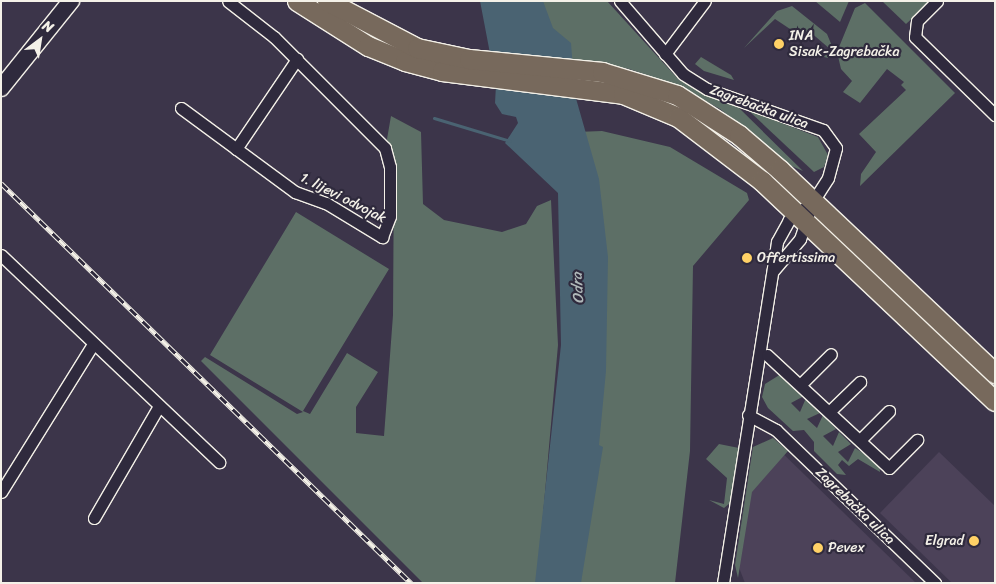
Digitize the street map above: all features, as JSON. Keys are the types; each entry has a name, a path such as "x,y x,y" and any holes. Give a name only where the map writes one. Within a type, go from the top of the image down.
{"main road":[{"path":"1,88 71,1"},
{"path":"297,1 368,46 442,71 470,67 603,81 643,100 699,131 801,218 995,402"},
{"path":"327,1 402,42 470,67"},
{"name":"Zagrebačka ulica","path":"603,81 651,84 699,107 739,135 813,200 995,373"}],"street":[{"name":"1. lijevi odvojak","path":"181,108 295,192 326,203 382,237 390,216 390,167 385,148 297,59 228,1"},
{"name":"Zagrebačka ulica","path":"620,1 683,74 707,89 828,134 836,148 836,161 813,200 801,218 777,242 748,415 723,583"},
{"path":"665,54 705,1"},
{"path":"937,1 917,21 914,32 917,41 995,115"},
{"path":"236,149 297,59"},
{"name":"Zagrebačka ulica","path":"773,271 797,243 801,218"},
{"path":"1,255 219,462"},
{"path":"1,492 93,344"},
{"path":"801,384 831,354"},
{"path":"767,355 801,384 889,468 918,440"},
{"path":"830,411 860,382"},
{"path":"94,518 159,406"},
{"path":"860,440 889,411"},
{"name":"Zagrebačka ulica","path":"748,415 776,430 936,583"}],"shaded area":[{"path":"772,443 916,583 745,583 738,565 752,451"},
{"path":"939,452 995,506 995,583 952,583 880,513"}],"green space":[{"path":"531,1 607,1 679,80 738,107 803,171 789,165 720,109 676,85 629,69 547,57"},
{"path":"815,1 849,1 840,22"},
{"path":"882,1 931,1 906,24"},
{"path":"865,3 955,93 860,186 861,174 876,152 859,134 906,90 901,85 904,82 887,69 860,103 843,92 852,81 841,69 837,52 855,8"},
{"path":"792,6 827,34 832,46 828,58 824,57 830,49 809,31 802,37 775,19 744,48 777,11"},
{"path":"701,57 731,75 734,80 704,71 695,64"},
{"path":"748,110 818,137 828,155 824,167 814,172"},
{"path":"391,116 421,132 423,204 444,220 502,232 526,224 537,206 551,200 558,345 537,583 423,583 201,361 205,357 297,414 303,412 210,355 296,212 389,269 303,411 310,414 347,353 378,372 356,407 356,433 384,436 393,315 394,163 387,139"},
{"path":"602,131 670,147 747,193 749,200 693,266 690,451 675,583 576,583 576,132"},
{"path":"781,374 804,396 791,403 800,412 806,398 820,413 807,419 817,428 823,415 836,429 823,436 833,446 839,432 851,444 838,452 848,462 855,448 879,463 880,472 858,459 849,466 842,460 838,465 846,475 837,474 814,451 814,442 804,430 793,431 768,408 762,397 765,384"},
{"path":"773,438 788,451 752,492 738,578 735,565 753,447"},
{"path":"719,444 739,448 730,503 724,508 709,500 724,504 727,478 706,459"}],"water":[{"name":"Odra","path":"480,1 543,1 553,28 571,43 575,95 599,179 608,257 606,371 599,445 603,447 581,583 535,583 561,345 558,193 505,143 518,123 516,117 502,114 495,103 496,85"}],"waterway":[{"path":"434,118 510,141"}],"railway":[{"path":"1,183 411,583"}],"place":[{"name":"INA Sisak-Zagrebačka","path":"779,44"},
{"name":"Offertissima","path":"747,258"},
{"name":"Elgrad","path":"974,541"},
{"name":"Pevex","path":"818,548"}]}
